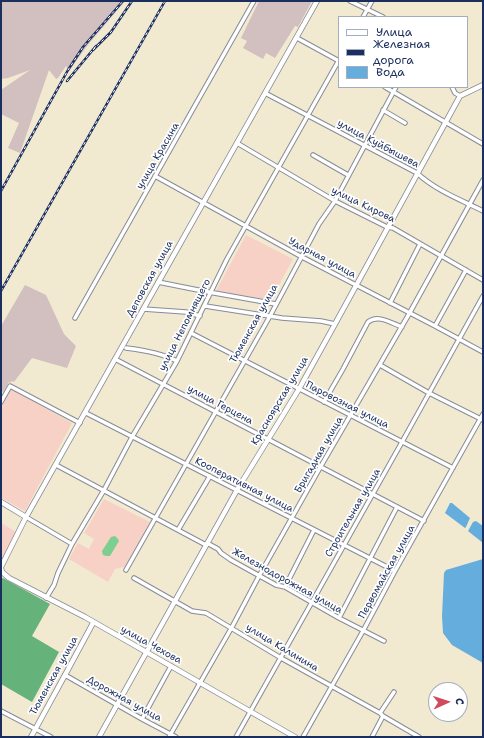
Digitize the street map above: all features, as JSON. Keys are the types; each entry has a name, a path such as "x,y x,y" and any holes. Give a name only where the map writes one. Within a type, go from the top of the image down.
{"main road":[{"name":"Деповская улица","path":"1,567 26,517 317,1"},
{"path":"460,96 483,85"},
{"name":"Красноярская улица","path":"99,737 206,544 335,324 416,173 460,96"},
{"path":"1,502 26,517"},
{"name":"улица Чехова","path":"1,567 2,572 9,578 93,622 201,682 249,712 295,737"},
{"name":"Тюменская улица","path":"30,737 66,675 93,622"}],"street":[{"name":"улица Красина","path":"75,318 254,1"},
{"path":"350,1 381,16"},
{"path":"364,16 372,1"},
{"path":"297,38 338,59"},
{"name":"улица Непомнящего","path":"46,598 54,585 72,544 104,490 132,437 177,361 245,226 338,62"},
{"path":"388,88 483,144"},
{"name":"Тюменская улица","path":"126,570 216,413 319,224 335,201 396,88"},
{"path":"452,88 455,93 460,96"},
{"name":"улица Куйбышева","path":"265,93 416,173 429,182 483,211"},
{"path":"383,110 405,123"},
{"name":"улица Кирова","path":"237,143 335,201 387,227 393,228 483,280"},
{"path":"314,155 348,175"},
{"name":"Ударная улица","path":"155,176 302,257 483,352"},
{"name":"Бригадная улица","path":"170,736 321,466 402,327 483,180"},
{"path":"390,303 420,244"},
{"path":"435,326 466,270"},
{"path":"158,282 276,304"},
{"name":"Строительная улица","path":"236,737 483,296"},
{"path":"205,306 282,318 335,324"},
{"path":"143,309 186,312 200,316"},
{"path":"324,402 368,322 372,319 378,318 402,327"},
{"name":"Паровозная улица","path":"191,333 453,468"},
{"path":"126,348 149,351 177,361"},
{"name":"улица Герцена","path":"115,359 424,521"},
{"path":"380,365 429,393 482,419"},
{"path":"1,402 10,386 80,423"},
{"name":"Кооперативная улица","path":"86,413 395,571"},
{"name":"Первомайская улица","path":"303,737 363,632 395,571 482,419 483,414"},
{"name":"Железнодорожная улица","path":"56,465 178,530 218,549 231,560 276,586 285,587 363,632 384,641"},
{"path":"178,530 210,476"},
{"path":"339,618 397,507"},
{"path":"26,517 72,544"},
{"path":"285,587 314,530"},
{"name":"улица Калинина","path":"134,578 192,611 206,613 232,627 281,658 382,714 419,737"},
{"path":"142,719 171,666"},
{"name":"Дорожная улица","path":"66,675 170,736 176,737"},
{"path":"372,737 394,692"},
{"path":"1,711 51,737"}],"shaded area":[{"path":"1,1 125,1 87,46 69,71 66,66 56,79 49,70 20,153 8,148 19,123 1,114 1,90 30,70 1,79"},
{"path":"259,1 312,1 298,27 295,26 275,58 266,53 263,59 243,48 247,41 241,38"},
{"path":"246,235 293,259 271,300 216,291"},
{"path":"25,285 46,295 64,334 76,346 67,368 32,358 14,382 9,382 3,392 1,390 1,326"},
{"path":"9,388 72,423 25,511 1,498 1,402"},
{"path":"104,499 150,522 127,566 115,569 108,582 69,559 78,543 89,549 94,539 84,533"},
{"path":"1,523 18,533 1,562"}],"green space":[{"path":"115,536 119,541 110,556 103,555 102,551 111,537"},
{"path":"3,578 50,604 32,636 59,652 32,702 1,684 1,579"}],"water":[{"path":"450,503 470,518 465,528 445,513"},
{"path":"476,521 483,526 483,543 468,531 473,522"},
{"path":"483,559 483,663 452,645 443,633 442,616 444,573 446,570"}],"railway":[{"path":"1,191 68,70 83,47 123,1"},
{"path":"93,50 111,32 132,1"},
{"path":"1,291 165,1"},
{"path":"67,81 96,46"}]}
